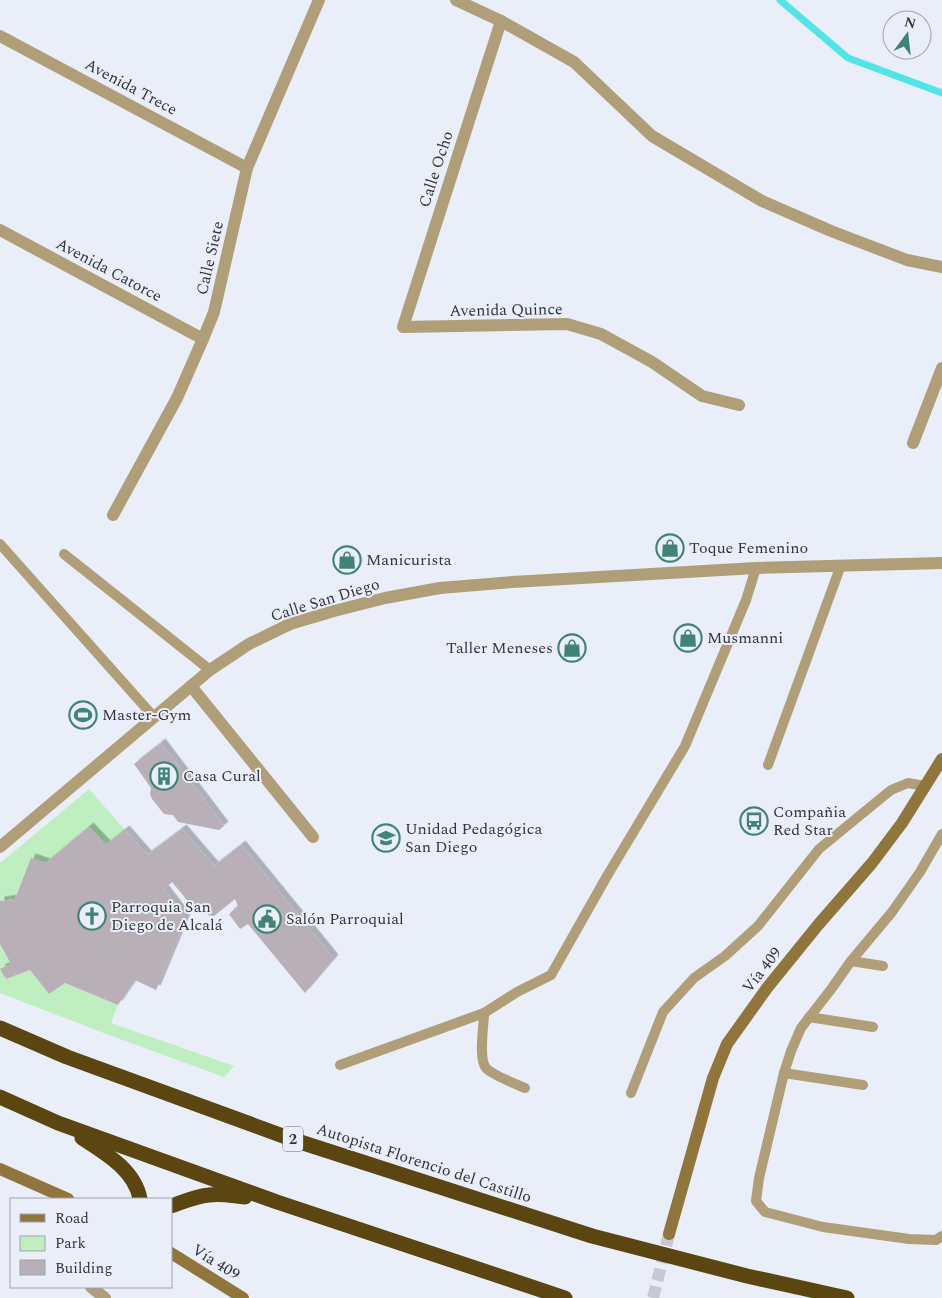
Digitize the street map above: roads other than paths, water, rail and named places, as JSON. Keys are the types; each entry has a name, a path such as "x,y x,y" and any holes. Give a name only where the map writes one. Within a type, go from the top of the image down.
{"highway":[{"name":"Autopista Florencio del Castillo","path":"0,1028 67,1057 294,1140 592,1236 747,1276 847,1298"},
{"path":"0,1097 58,1123 277,1202 565,1298"},
{"path":"58,1123 102,1151 129,1174 139,1191 140,1198"},
{"path":"172,1206 208,1195 222,1194 277,1202"}],"street":[{"name":"Calle Siete","path":"113,515 177,398 204,339 214,312 247,168 319,0"},
{"path":"456,0 501,21 574,62 652,136 762,201 831,231 907,260 942,266"},
{"name":"Calle Ocho","path":"403,328 501,21"},
{"name":"Avenida Trece","path":"0,36 247,168"},
{"name":"Avenida Catorce","path":"0,230 204,339"},
{"name":"Avenida Quince","path":"403,328 567,324 602,334 652,362 702,396 739,405"},
{"path":"913,443 942,368"},
{"name":"Calle San Diego","path":"0,847 210,670 249,644 290,624 394,596 449,587 756,568 942,563"},
{"path":"191,686 313,837"},
{"name":"Vía 409","path":"669,1234 713,1078 727,1044 767,988 872,863 902,823 942,758"},
{"path":"0,1169 64,1198"},
{"name":"Vía 409","path":"172,1254 243,1298"},
{"path":"91,1288 105,1298"}],"lane":[{"path":"0,544 154,717"},
{"path":"64,554 210,670"},
{"path":"768,764 841,566"},
{"path":"340,1065 484,1013 517,992 551,975 607,876 685,746 746,600 756,568"},
{"path":"631,1093 663,1012 694,978 725,956 758,926 819,849 892,790 908,783 925,786"},
{"path":"942,834 920,872 892,912 850,961 800,1028 784,1073 756,1201 765,1212 823,1227 909,1239 936,1240 942,1236"},
{"path":"850,961 883,966"},
{"path":"484,1013 482,1060 486,1068 525,1088"},
{"path":"809,1017 873,1027"},
{"path":"784,1073 863,1085"}],"waterway":[{"path":"780,0 848,58 942,93"}],"tunnel":[{"path":"653,1298 669,1234"}],"place":[{"name":"Toque Femenino","path":"670,548"},
{"name":"Manicurista","path":"347,560"},
{"name":"Musmanni","path":"688,638"},
{"name":"Taller Meneses","path":"572,648"},
{"name":"Master-Gym","path":"83,715"},
{"name":"Casa Cural","path":"164,776"},
{"name":"Compañia Red Star","path":"754,821"},
{"name":"Unidad Pedagógica San Diego","path":"386,838"},
{"name":"Parroquia San Diego de Alcalá","path":"92,916"},
{"name":"Salón Parroquial","path":"267,919"}]}
